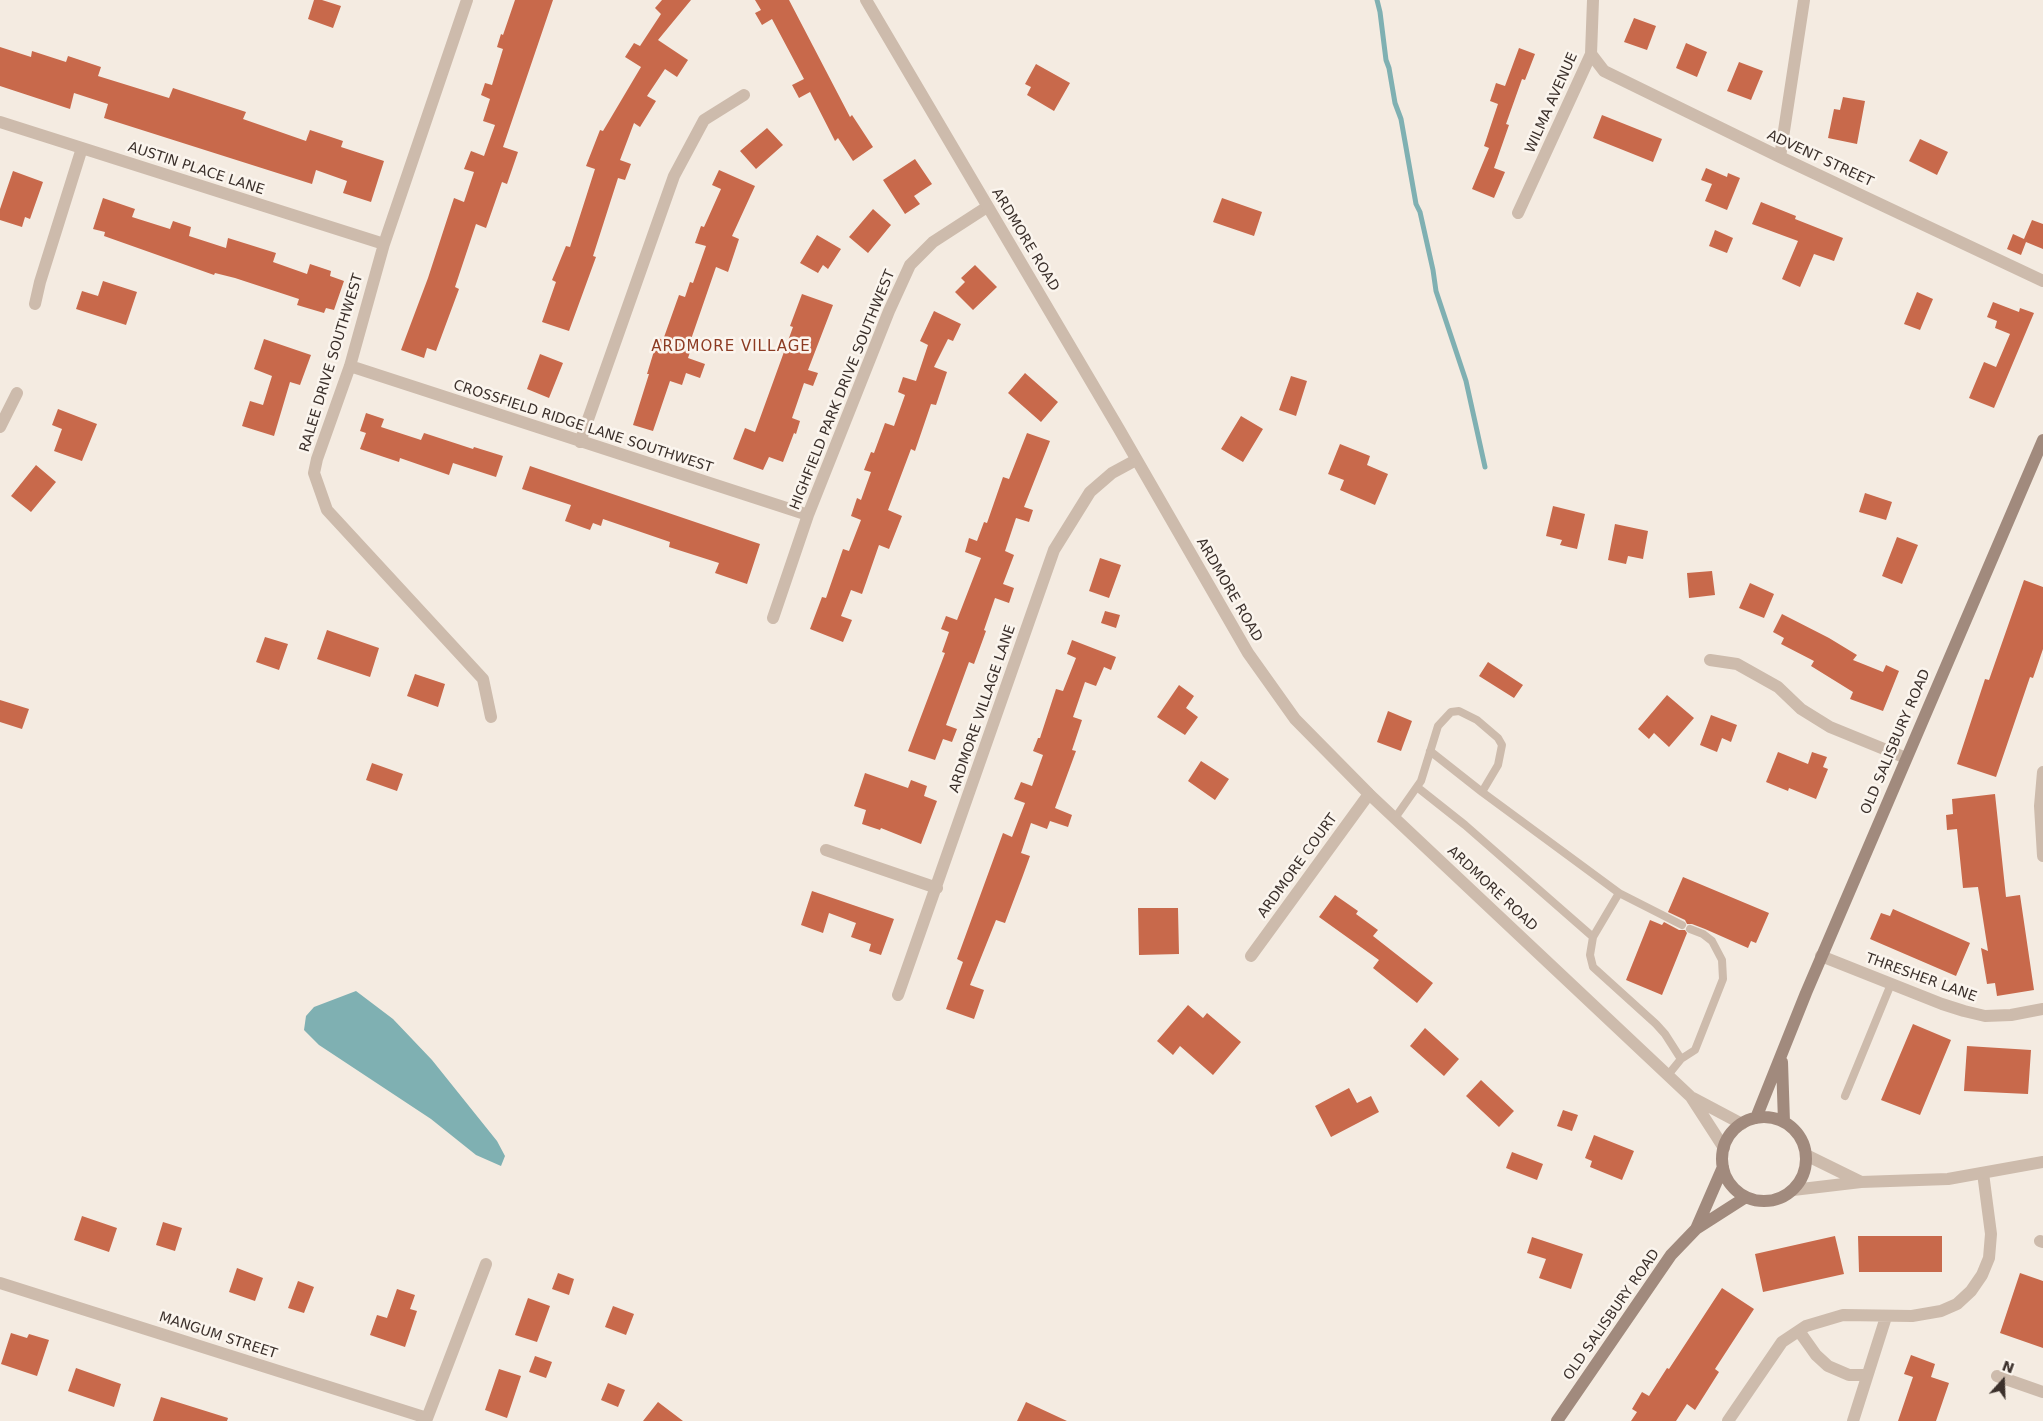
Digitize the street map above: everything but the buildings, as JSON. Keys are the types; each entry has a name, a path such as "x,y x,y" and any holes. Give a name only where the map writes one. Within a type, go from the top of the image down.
{"main road":[{"name":"OLD SALISBURY ROAD","path":"1756,1118 1822,956 2043,440"},
{"name":"OLD SALISBURY ROAD","path":"1782,1057 1784,1122"},
{"path":"1724,1148 1728,1138 1742,1124 1756,1118 1771,1118 1784,1122 1799,1136 1806,1155 1805,1168 1801,1180 1793,1190 1783,1197 1771,1201 1758,1201 1746,1197"},
{"name":"OLD SALISBURY ROAD","path":"1557,1421 1671,1255 1696,1229 1746,1197 1735,1190 1727,1180 1723,1167 1724,1148"},
{"name":"OLD SALISBURY ROAD","path":"1696,1229 1723,1167"}],"street":[{"name":"RALEE DRIVE SOUTHWEST","path":"467,0 384,244 350,366 317,459 314,473 327,510 483,679 491,716"},
{"name":"ARDMORE ROAD","path":"866,0 1248,653 1295,718 1369,794 1691,1097 1724,1148"},
{"name":"WILMA AVENUE","path":"1518,213 1591,54 1593,0"},
{"path":"1780,157 1804,0"},
{"name":"ADVENT STREET","path":"1591,54 1604,71 1780,157 2043,281"},
{"path":"580,442 674,176 704,120 744,95"},
{"name":"AUSTIN PLACE LANE","path":"0,122 384,244"},
{"path":"36,304 40,282 82,148"},
{"name":"HIGHFIELD PARK DRIVE SOUTHWEST","path":"773,618 808,515 890,310 910,265 934,242 987,207"},
{"name":"CROSSFIELD RIDGE LANE SOUTHWEST","path":"350,366 808,515"},
{"path":"0,427 17,393"},
{"name":"ARDMORE VILLAGE LANE","path":"898,995 1054,550 1090,492 1112,473 1136,460"},
{"path":"1710,660 1737,664 1778,687 1801,709 1830,727 1906,758"},
{"path":"2043,772 2040,806 2043,856"},
{"name":"ARDMORE COURT","path":"1251,956 1369,794"},
{"path":"826,850 937,888"},
{"name":"THRESHER LANE","path":"1822,956 1942,1004 1986,1016 2011,1015 2043,1009"},
{"name":"ARDMORE ROAD","path":"1691,1097 1742,1124"},
{"path":"1806,1155 1861,1182"},
{"path":"1793,1190 1861,1182 1948,1179 2043,1162"},
{"path":"1728,1421 1782,1342 1806,1326 1843,1315 1912,1316 1941,1311 1957,1304 1971,1291 1982,1275 1989,1258 1991,1234 1983,1173"},
{"path":"426,1419 486,1264"},
{"name":"MANGUM STREET","path":"0,1283 426,1419"},
{"path":"1853,1421 1886,1317"},
{"path":"1799,1331 1816,1356 1828,1366 1849,1375 1868,1375"},
{"path":"1997,1376 2043,1392"}],"lane":[{"path":"1395,818 1421,781 1438,726 1451,712 1459,711 1478,720 1498,738 1502,745 1498,765 1482,792"},
{"path":"1430,751 1482,792 1619,893 1682,926"},
{"path":"1417,787 1465,825 1593,937"},
{"path":"1619,893 1593,937 1590,956 1593,967 1656,1024 1682,1059"},
{"path":"1668,1075 1697,1045 1723,980 1722,960 1712,941 1703,934 1690,929"},
{"path":"1845,1096 1891,984"}],"water":[{"path":"356,991 393,1019 432,1060 497,1141 505,1156 501,1166 476,1155 431,1119 319,1045 304,1030 306,1016 314,1007"}],"waterway":[{"path":"1377,0 1386,60 1395,103 1401,119 1416,204 1420,212 1436,291 1466,381 1485,467"}],"district":[{"name":"ARDMORE VILLAGE","path":"731,347"}]}
